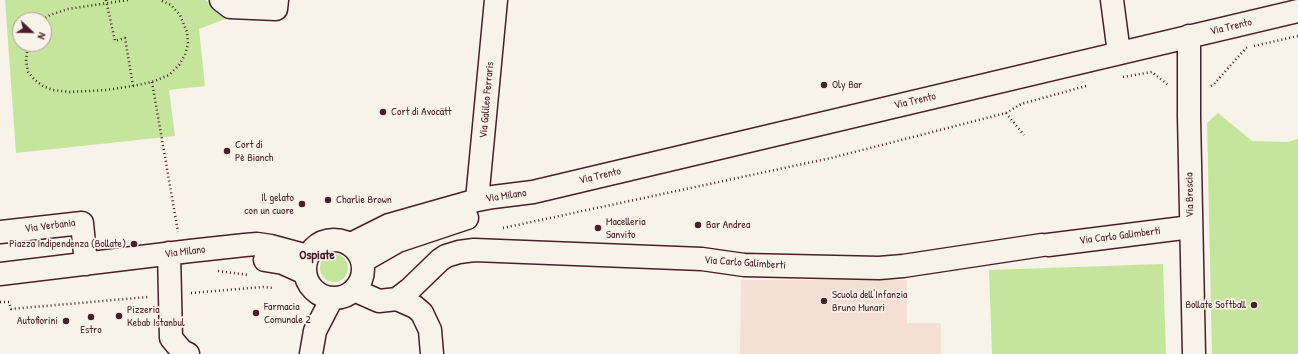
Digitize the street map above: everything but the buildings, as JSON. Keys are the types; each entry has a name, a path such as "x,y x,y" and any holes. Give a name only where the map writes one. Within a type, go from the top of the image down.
{"street":[{"path":"221,0 230,7 276,9 277,0"},
{"name":"Via Galileo Ferraris","path":"478,200 496,0"},
{"path":"1112,0 1119,53"},
{"name":"Via Trento","path":"533,192 1119,53 1189,36 1287,9"},
{"name":"Via Brescia","path":"1189,36 1194,354"},
{"name":"Via Milano","path":"357,253 389,225 478,200 533,192"},
{"name":"Via Milano","path":"357,253 503,206 533,192"},
{"name":"Via Verbania","path":"0,232 82,223 86,264"},
{"name":"Via Carlo Galimberti","path":"396,299 410,289 440,260 446,256 459,252 481,251 702,259 744,265 879,268 1191,227"},
{"path":"307,271 315,292 324,297 333,299 345,296 354,290 361,282 364,272 357,253 340,239 327,240 316,246 307,271 315,331 311,354"},
{"path":"172,250 170,295 171,338 182,351 188,354"},
{"name":"Via Milano","path":"0,274 86,264 172,250 242,259 269,260 307,271"},
{"path":"354,290 379,301 396,299 415,307 422,313 430,330 432,354"},
{"path":"315,331 333,299"}],"path":[{"path":"52,14 68,9 106,2 128,0"},
{"path":"27,52 26,60 28,72 43,86 53,90 70,92 106,90 152,82 170,75 185,55 188,44 187,32 180,15 171,5 160,0"},
{"path":"106,2 115,41 125,38 133,86"},
{"path":"1209,86 1214,84 1246,48 1298,36"},
{"path":"1119,77 1152,72 1169,85"},
{"path":"152,82 172,250"},
{"path":"502,228 831,158 1006,113 1021,104 1089,85"},
{"path":"1006,113 1024,136"},
{"path":"211,272 218,271 256,276"},
{"path":"263,282 263,287"},
{"path":"0,302 9,302 11,309 263,287 274,288"}],"shaded area":[{"name":"Scuola dell'Infanzia Bruno Munari","path":"741,280 907,280 907,323 941,323 941,354 740,354"}],"green space":[{"path":"5,0 205,0 228,18 199,29 205,86 169,90 175,136 16,153"},
{"path":"1218,113 1252,141 1288,142 1298,139 1298,354 1212,354 1207,123"},
{"path":"334,254 344,258 348,268 344,278 334,282 324,278 320,268 324,258"},
{"path":"1163,264 1166,354 992,354 989,270"}],"place":[{"name":"Oly Bar","path":"824,85"},
{"name":"Cort di Avocätt","path":"383,112"},
{"name":"Cort di Pè Bianch","path":"227,151"},
{"name":"Charlie Brown","path":"328,200"},
{"name":"Il gelato con un cuore","path":"302,204"},
{"name":"Bar Andrea","path":"698,225"},
{"name":"Macelleria Sanvito","path":"598,228"},
{"name":"Piazza Indipendenza (Bollate)","path":"134,244"},
{"name":"Scuola dell'Infanzia Bruno Munari","path":"824,301"},
{"name":"Bollate Softball","path":"1254,305"},
{"name":"Farmacia Comunale 2","path":"256,313"},
{"name":"Pizzeria Kebab Istanbul","path":"119,316"},
{"name":"Estro","path":"91,317"},
{"name":"Autofiorini","path":"66,321"}],"district":[{"name":"Ospiate","path":"317,256"}]}
